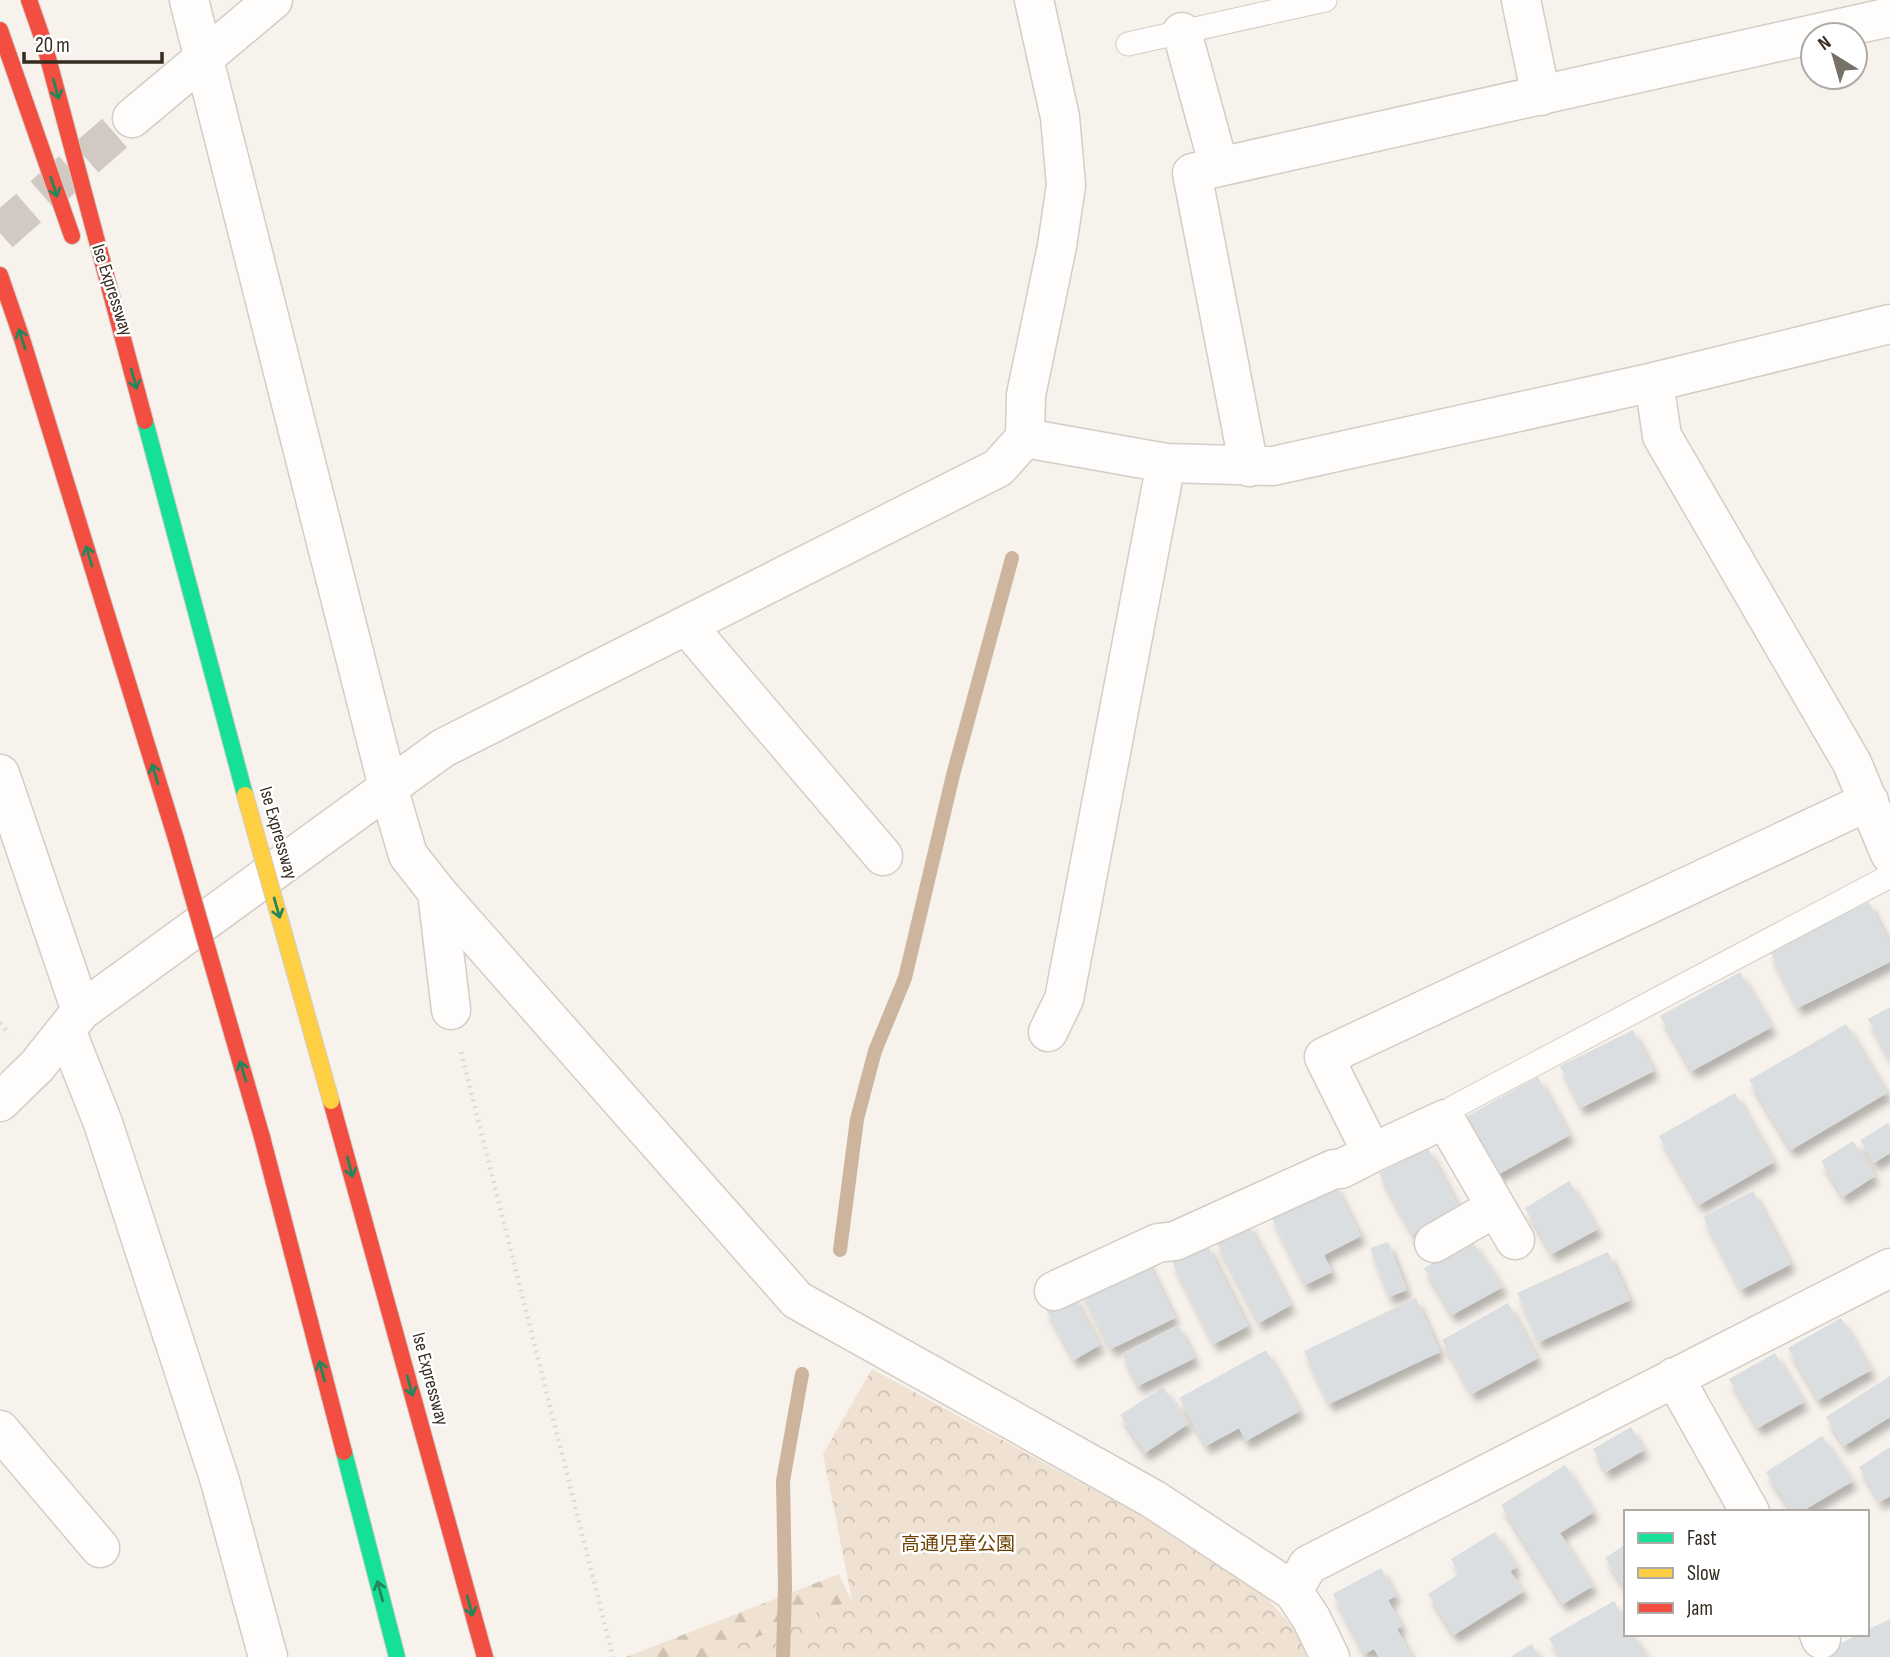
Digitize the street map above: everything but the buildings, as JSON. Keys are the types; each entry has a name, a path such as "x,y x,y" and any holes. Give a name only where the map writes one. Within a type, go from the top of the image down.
{"highway":[{"path":"29,0 48,57 245,795"},
{"name":"Ise Expressway","path":"0,30 76,251"},
{"path":"0,275 176,839 262,1137 397,1657"},
{"name":"Ise Expressway","path":"107,342 245,795 485,1657"}],"street":[{"path":"190,0 388,787 408,855 437,892 797,1300 1153,1499 1293,1591 1311,1618 1331,1657"},
{"path":"132,118 273,0"},
{"path":"0,1102 37,1066 73,1021 443,748 998,468 1025,438 1026,395 1057,246 1066,185 1060,117 1034,0"},
{"path":"1521,0 1541,96"},
{"path":"1250,467 1192,173 1890,17"},
{"path":"1182,32 1219,167"},
{"path":"1025,438 1166,463 1273,466 1654,382 1890,324"},
{"path":"1654,382 1662,436 1852,763 1890,854"},
{"path":"1048,1032 1064,999 1166,463"},
{"path":"687,626 883,856"},
{"path":"0,774 103,1123 220,1481 268,1657"},
{"path":"1372,1153 1324,1057 1869,801"},
{"path":"437,892 451,1010"},
{"path":"1054,1292 1158,1243 1175,1241 1445,1119 1516,1240"},
{"path":"1434,1243 1496,1207"},
{"path":"1293,1591 1308,1565 1890,1268"},
{"path":"1674,1377 1749,1510"},
{"path":"0,1430 100,1548"}],"lane":[{"path":"1128,44 1325,0"},
{"path":"1445,1119 1452,1108 1890,876"}],"path":[{"path":"451,1010 613,1657"}],"green space":[{"name":"高通児童公園","path":"872,1369 1149,1520 1214,1560 1267,1598 1295,1630 1308,1657 706,1657 852,1600 823,1454"},
{"path":"839,1574 869,1639 815,1657 626,1657"}],"waterway":[{"path":"840,1250 857,1119 875,1051 905,978 953,775 1012,558"},
{"path":"783,1657 783,1481 802,1374"}],"tunnel":[{"path":"0,233 132,118"}],"traffic: fast":[{"path":"145,421 245,795"},
{"path":"344,1452 397,1657"}],"traffic: jam":[{"path":"29,0 44,43 145,421"},
{"path":"0,30 72,236"},
{"path":"0,275 176,839"},
{"path":"176,839 262,1137"},
{"path":"331,1101 485,1657"},
{"path":"262,1137 344,1452"}],"traffic: slow":[{"path":"245,795 331,1101"}]}
